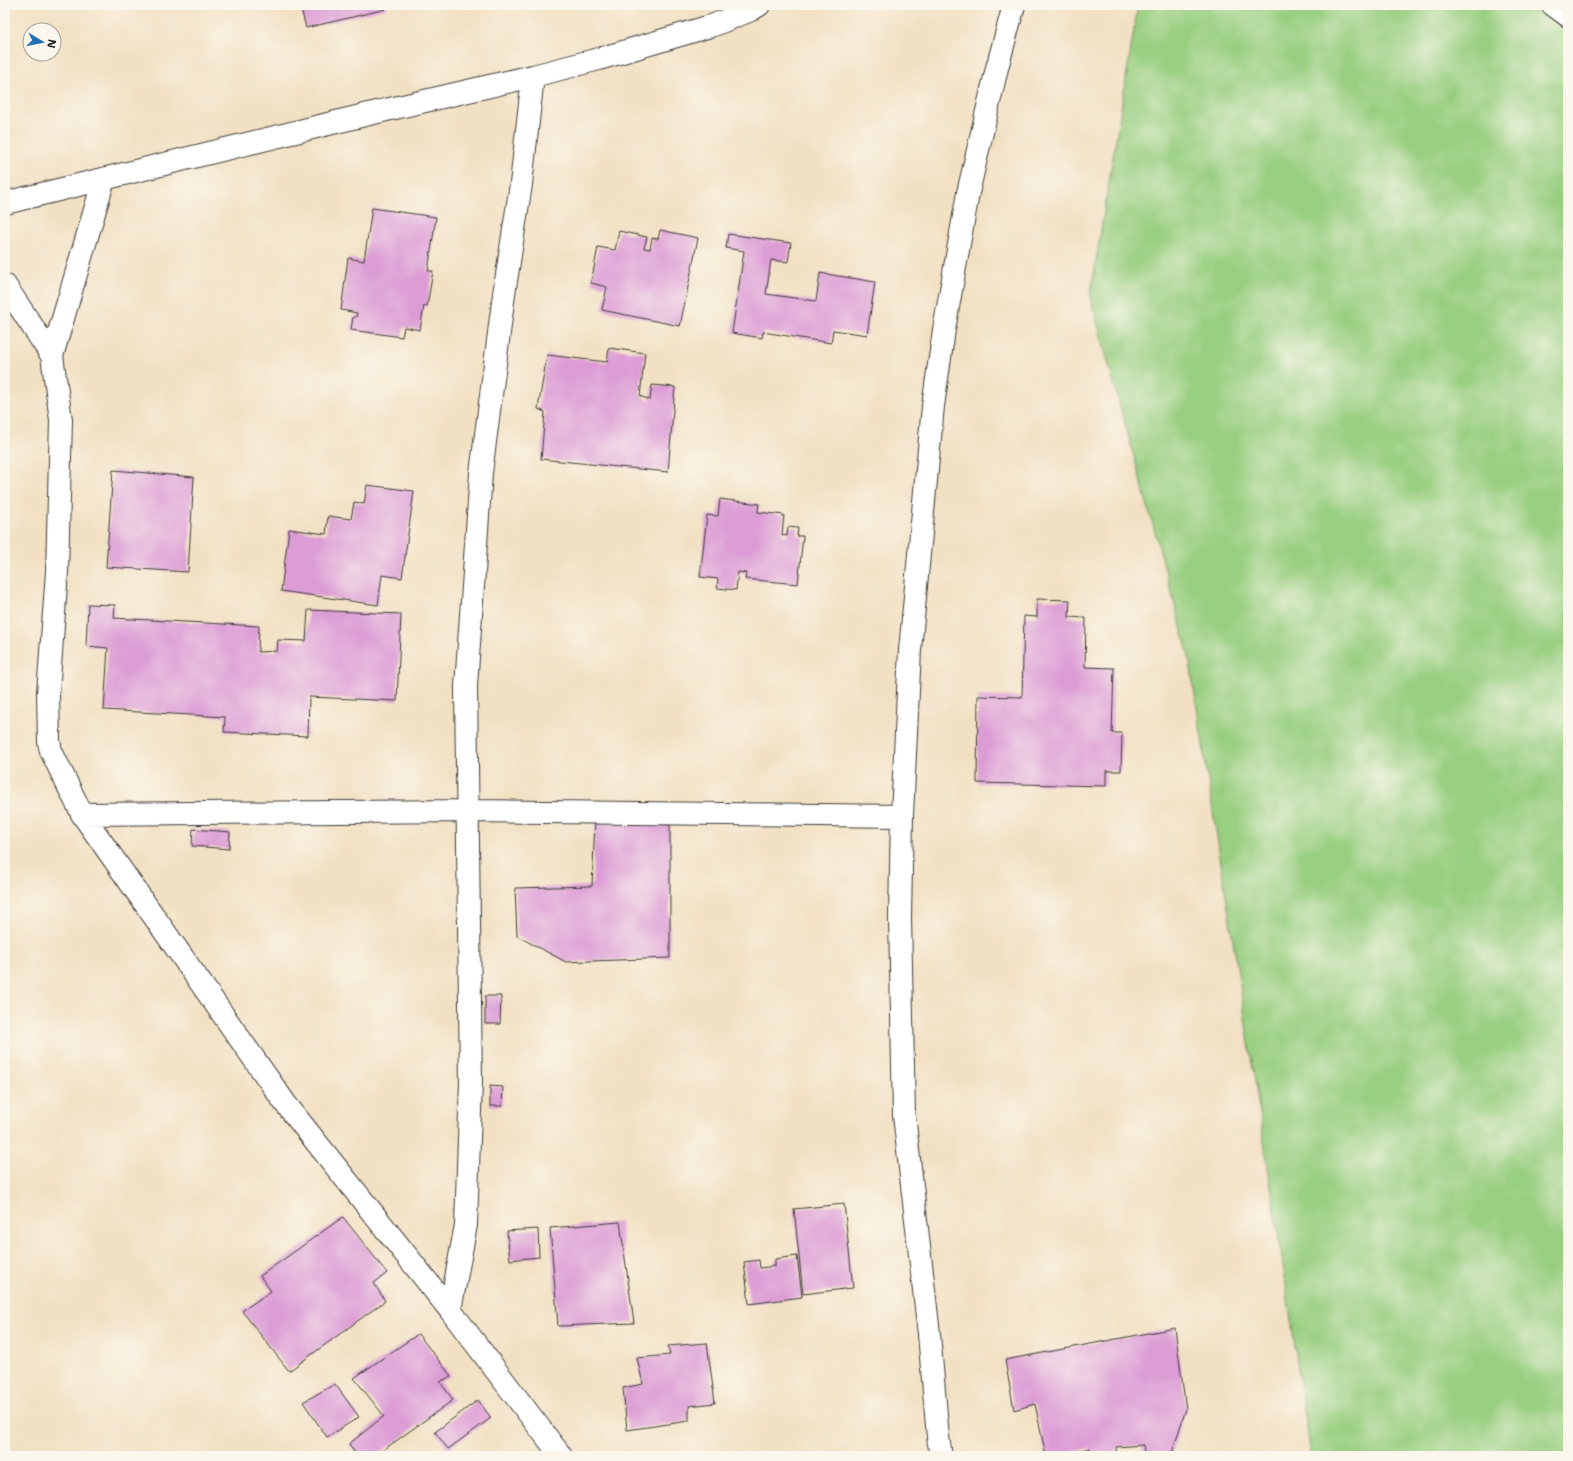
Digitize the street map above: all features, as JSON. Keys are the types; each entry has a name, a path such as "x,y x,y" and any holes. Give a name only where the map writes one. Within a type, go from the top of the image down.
{"street":[{"path":"5,203 599,59 714,25 751,10 759,5"},
{"path":"941,1456 929,1334 904,1115 900,917 902,816 910,650 933,406 944,330 968,193 996,68 1014,5"},
{"path":"1553,5 1568,16"},
{"path":"450,1310 466,1225 471,1082 466,686 481,473 504,294 521,184 533,76"},
{"path":"104,179 52,356 61,420 57,572 48,693 49,742 51,751 82,814 285,1103 450,1310 561,1456"},
{"path":"5,284 52,356"},
{"path":"82,814 468,811 902,816"}],"green space":[{"path":"1138,5 1568,5 1568,1456 1311,1456 1189,656 1090,297"}],"building":[{"path":"300,5 385,5 386,9 306,28"},
{"path":"372,208 436,217 428,271 433,271 427,306 424,306 420,330 404,327 402,337 351,330 353,317 356,317 357,313 341,310 348,258 364,261"},
{"path":"660,230 698,238 680,326 602,310 607,287 591,283 598,247 615,250 619,231 647,237 644,248 650,249 652,238 658,239"},
{"path":"728,234 791,243 788,262 771,260 766,294 816,301 820,273 875,282 867,335 833,330 831,343 763,332 762,338 732,333 744,251 726,248"},
{"path":"609,348 645,353 640,396 650,400 652,385 675,387 668,472 541,459 545,412 538,409 547,355 607,362"},
{"path":"113,470 194,477 188,572 106,567"},
{"path":"367,485 414,491 402,578 382,575 378,605 281,591 289,529 326,534 328,516 351,519 354,502 364,504"},
{"path":"720,499 759,504 758,512 784,515 782,535 787,536 788,527 798,528 797,536 803,536 798,584 745,579 746,573 738,572 736,590 717,588 718,579 700,577 707,515 718,516"},
{"path":"1037,599 1070,600 1069,617 1086,618 1085,667 1114,668 1112,733 1122,733 1121,771 1106,771 1106,786 977,783 978,696 1022,697 1024,616 1037,617"},
{"path":"88,604 115,605 114,618 259,626 258,652 277,651 278,640 306,641 308,610 401,614 397,701 309,697 308,736 224,732 225,717 104,710 108,648 86,646"},
{"path":"595,821 670,825 670,958 566,962 517,936 515,888 592,886"},
{"path":"193,829 230,832 229,849 192,846"},
{"path":"485,996 501,996 500,1024 485,1024"},
{"path":"490,1086 503,1087 502,1106 490,1106"},
{"path":"844,1204 853,1288 803,1294 794,1209"},
{"path":"343,1217 387,1273 374,1283 385,1301 289,1371 242,1311 271,1291 260,1276"},
{"path":"620,1222 634,1323 558,1326 550,1228"},
{"path":"538,1229 539,1257 510,1260 507,1231"},
{"path":"797,1256 802,1297 749,1304 744,1262 759,1260 760,1268 775,1266 775,1259"},
{"path":"1175,1328 1186,1409 1171,1456 1145,1456 1143,1445 1116,1447 1117,1456 1091,1456 1090,1448 1055,1456 1046,1456 1035,1404 1014,1410 1005,1360"},
{"path":"418,1334 451,1376 440,1382 453,1400 375,1456 357,1456 349,1444 384,1416 354,1378"},
{"path":"707,1343 715,1403 689,1406 689,1421 627,1430 623,1388 643,1384 637,1358 670,1355 668,1346"},
{"path":"335,1384 359,1417 327,1437 303,1402"},
{"path":"478,1400 491,1418 448,1449 435,1432"}]}
